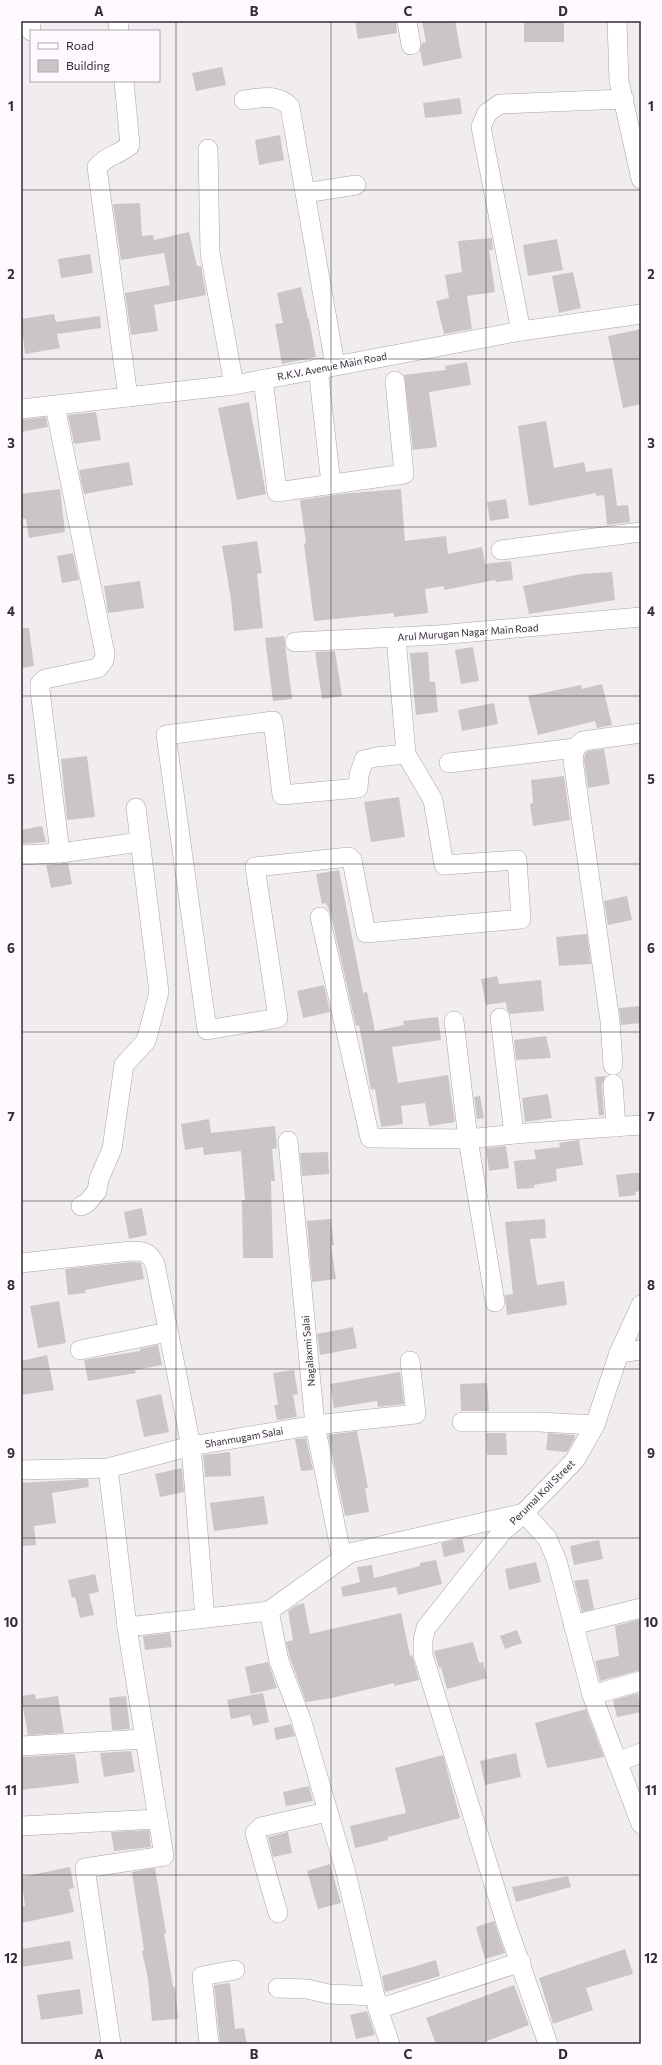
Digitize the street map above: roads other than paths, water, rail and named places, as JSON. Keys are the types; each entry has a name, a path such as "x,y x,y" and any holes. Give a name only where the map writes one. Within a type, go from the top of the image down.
{"street":[{"path":"407,21 411,45"},
{"path":"617,21 620,81 641,179"},
{"path":"124,82 130,145 122,153 102,160 97,167 128,397"},
{"path":"244,100 274,97 285,102 290,107 305,193 326,367 331,484"},
{"path":"521,330 481,127 488,113 500,104 624,99"},
{"path":"208,149 210,253 234,385"},
{"path":"305,193 356,185"},
{"name":"R.K.V. Avenue Main Road","path":"21,409 234,385 521,330 641,314"},
{"path":"263,379 277,492 404,474 395,382"},
{"path":"55,406 105,654 104,660 98,668 45,679 40,684 40,698 60,854"},
{"path":"502,550 641,532"},
{"name":"Arul Murugan Nagar Main Road","path":"295,642 438,636 641,617"},
{"path":"396,637 406,754 433,800 444,865 517,860 521,919 366,933 352,860 349,857 255,867 278,1018 207,1030 166,735 272,721 282,795 358,788 359,775 364,760 376,757 406,754"},
{"path":"449,763 575,748 583,741 641,733"},
{"path":"575,748 573,760 610,1021 614,1065"},
{"path":"81,1206 90,1200 97,1191 100,1179 112,1149 124,1065 146,1041 159,992 136,808"},
{"path":"21,855 60,854 140,842"},
{"path":"320,916 370,1138 468,1139 514,1134 641,1125"},
{"path":"500,1018 514,1134"},
{"path":"454,1021 468,1139 495,1302"},
{"path":"613,1084 616,1127"},
{"name":"Nagalaxmi Salai","path":"288,1141 315,1425 342,1558"},
{"path":"21,1263 131,1251 145,1252 151,1256 155,1264 191,1446 205,1618"},
{"name":"Perumal Koil Street","path":"521,1962 505,1920 426,1662 422,1640 426,1628 501,1533 524,1513 575,1460 595,1425 619,1353 641,1305"},
{"path":"80,1350 168,1332"},
{"path":"619,1353 641,1350"},
{"name":"Shanmugam Salai","path":"21,1470 108,1468 191,1446 315,1425 416,1414 410,1361"},
{"path":"462,1422 539,1422 595,1425"},
{"path":"108,1468 127,1627 164,1856 85,1868 111,2044"},
{"path":"127,1627 269,1611 342,1558 350,1554 524,1513 547,1538 557,1561 572,1625 592,1695 641,1824"},
{"path":"572,1625 641,1608"},
{"path":"269,1611 279,1661 301,1719 346,1873 377,2002 390,2044"},
{"path":"592,1695 641,1680"},
{"path":"21,1746 145,1739"},
{"path":"617,1762 641,1753"},
{"path":"278,1913 256,1833 261,1827 327,1812"},
{"path":"21,1826 158,1819"},
{"path":"278,1988 307,1989 377,2002 521,1962 548,2044"},
{"path":"209,2044 202,1976 235,1970"}]}
